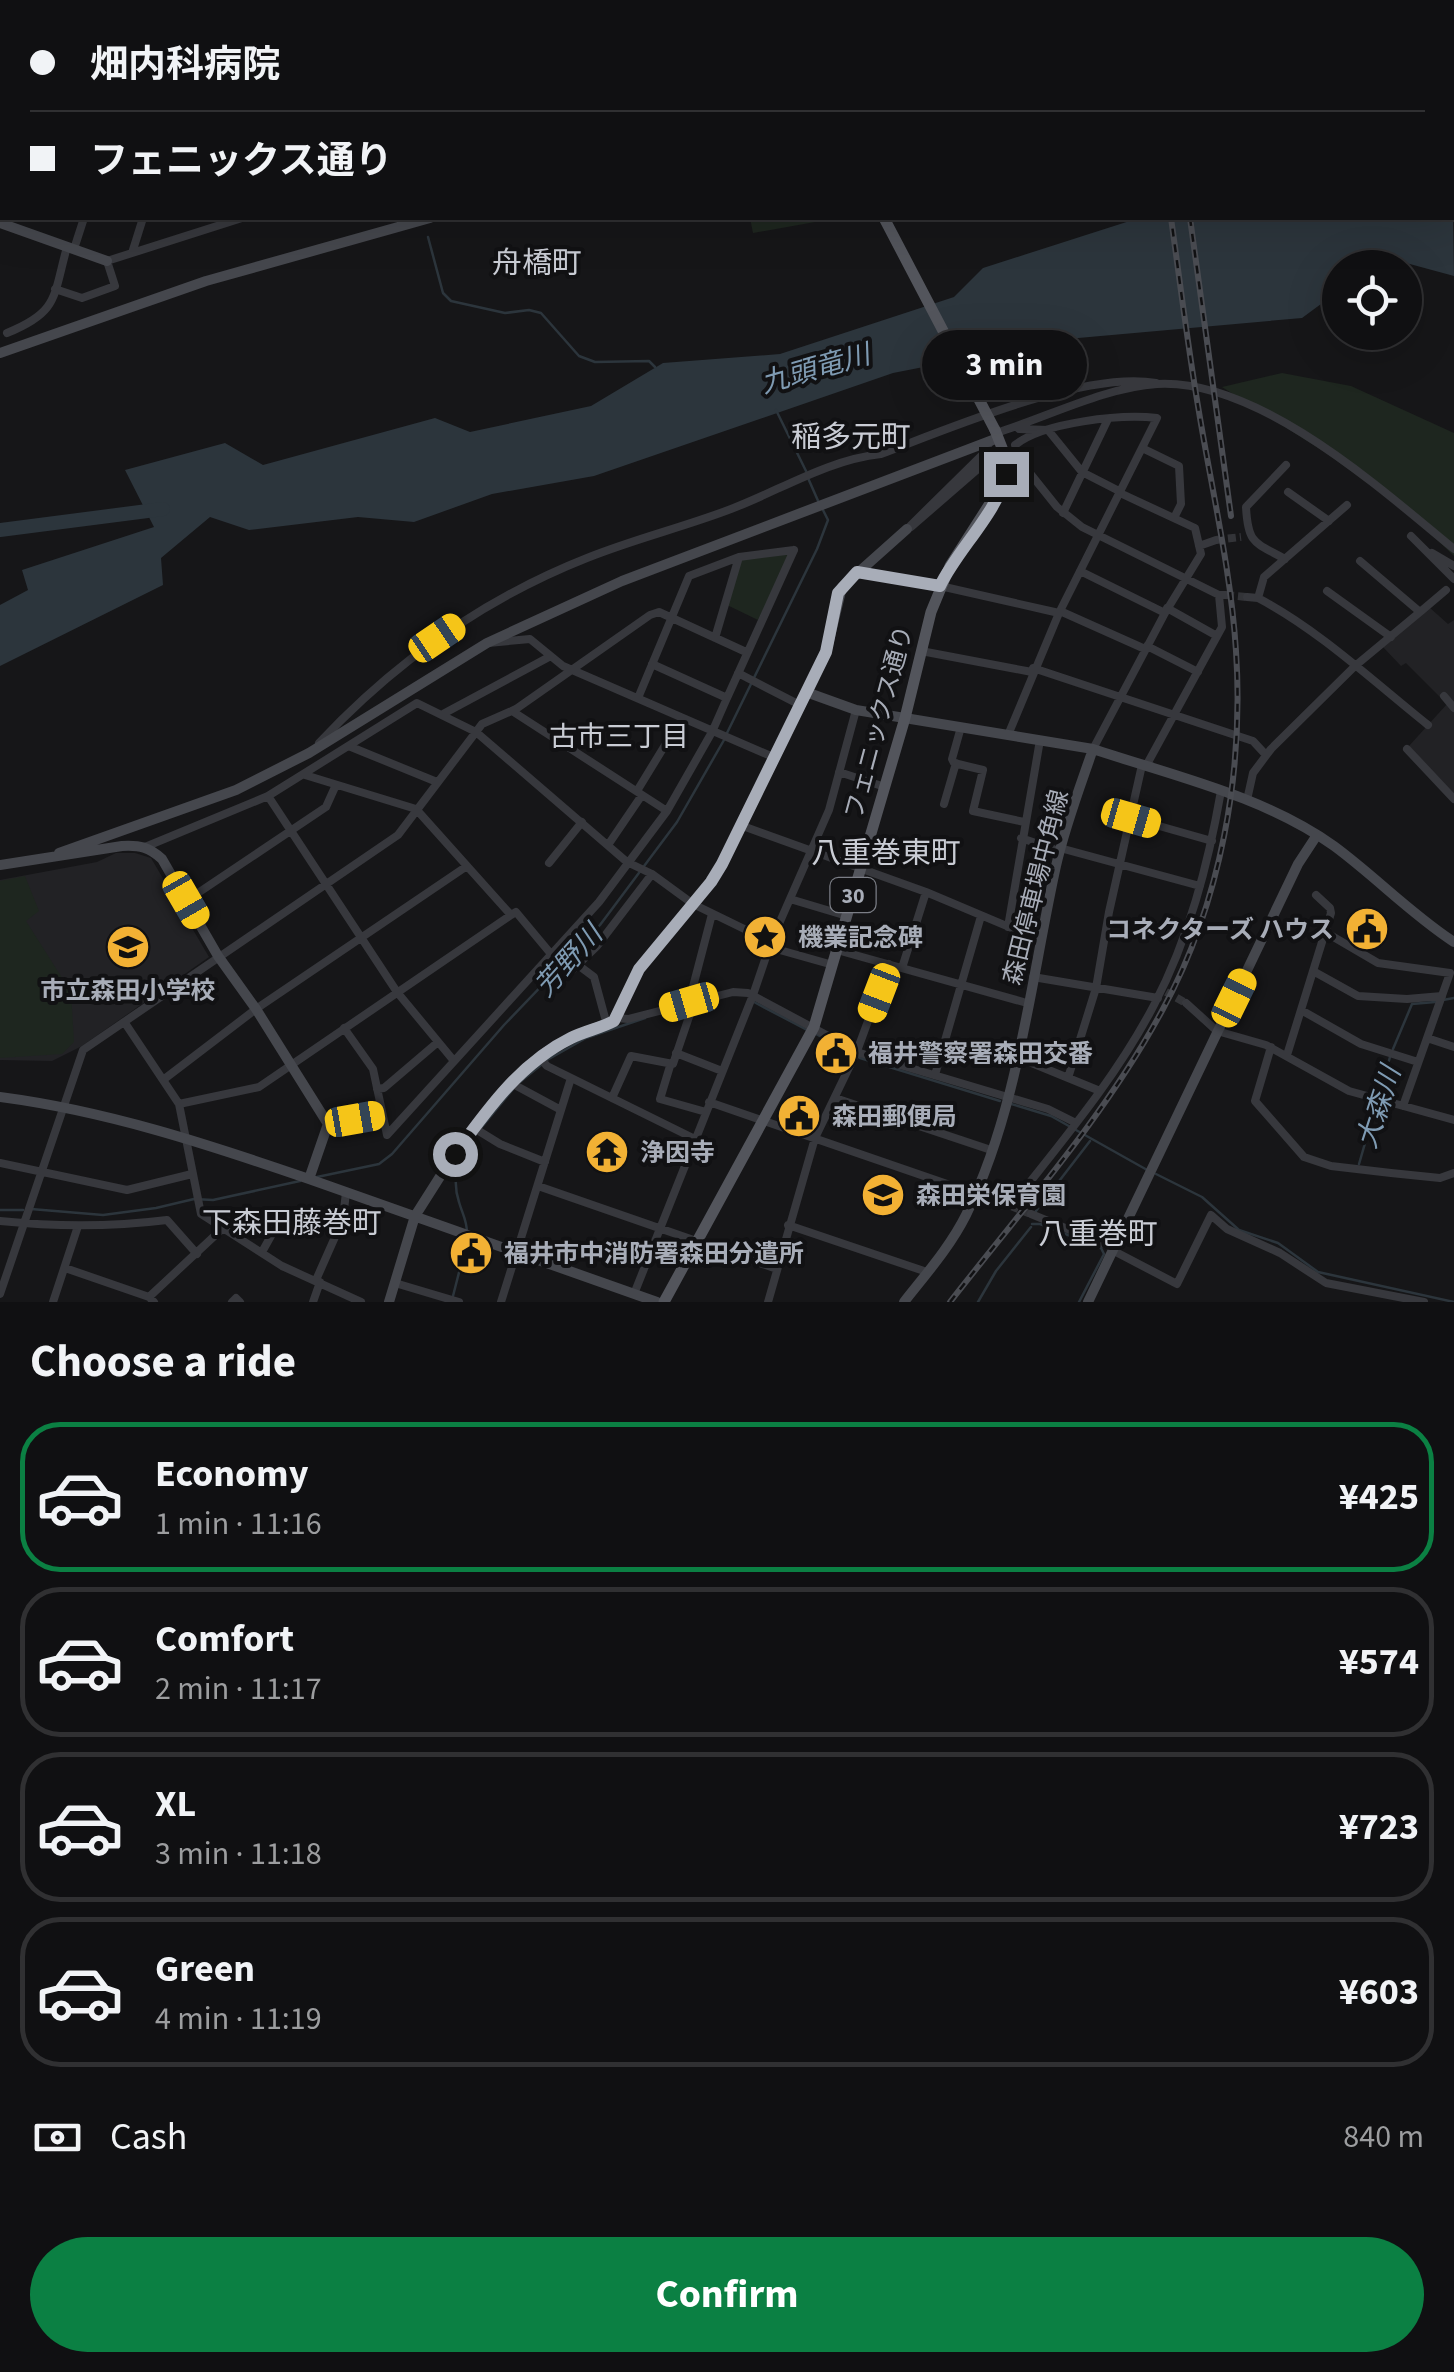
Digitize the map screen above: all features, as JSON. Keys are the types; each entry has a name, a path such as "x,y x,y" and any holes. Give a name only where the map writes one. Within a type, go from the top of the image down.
{"main road":[{"name":"フェニックス通り","path":"660,1302 814,1027 940,586 1006,480 1006,458 998,434 885,220"}],"street":[{"path":"7,333 33,323 47,312 83,220"},
{"path":"132,253 141,220"},
{"path":"198,232 201,220"},
{"path":"0,224 107,261 236,220"},
{"path":"0,353 206,281 423,220"},
{"path":"56,289 82,298 115,286 107,261"},
{"path":"309,753 393,670 460,622 588,557 680,528 859,456 881,454 1049,396 1138,380 1220,394 1289,426 1378,486 1454,549"},
{"path":"0,865 59,854 236,790 309,753 487,643 622,580 830,502 1065,406 1156,384"},
{"path":"389,1302 415,1216 474,1128 511,1083 539,1058 617,1018 639,969 716,873 826,652 838,593 983,454 998,434 1108,419 1157,418 1032,670 1008,735"},
{"path":"1063,513 1108,419"},
{"path":"1048,430 1016,445 1017,460 1063,513 1099,536 1222,595 1222,628 1144,766 1109,912 1096,988 1068,1078"},
{"path":"1048,430 1082,472 1195,528 1201,554 1166,611 1093,749"},
{"path":"1142,448 1179,466 1181,504 1174,518"},
{"path":"907,529 994,455"},
{"path":"1286,465 1246,506 1245,536 1286,559"},
{"path":"1288,492 1329,520"},
{"path":"1258,598 1264,577 1347,505"},
{"path":"1411,536 1454,578"},
{"path":"1199,546 1216,540"},
{"path":"1422,546 1454,566"},
{"path":"344,1028 373,1069 387,1136 587,917 667,811 712,732 794,550 738,557 689,576 638,698"},
{"path":"715,638 738,557"},
{"path":"1360,561 1420,612"},
{"path":"1080,571 1217,636"},
{"path":"857,572 1060,612 1198,672"},
{"path":"1248,800 1253,773 1266,756 1355,666 1446,590"},
{"path":"1327,591 1390,637"},
{"path":"1247,597 1275,607 1428,725"},
{"path":"0,1294 83,1050 398,835 482,724 512,711 650,614 659,612 746,652"},
{"path":"487,643 524,638 574,670 773,757"},
{"path":"921,651 1032,670 1253,741 1266,756"},
{"path":"442,714 550,657"},
{"path":"652,664 727,698"},
{"path":"738,673 800,705"},
{"path":"806,692 856,710 1093,749 1248,800 1316,835 1454,942"},
{"path":"1444,696 1454,708"},
{"path":"145,847 268,796 417,704 476,732 626,862 652,874 692,904 770,944 833,965"},
{"path":"634,1294 770,944 828,810 856,710"},
{"path":"512,711 667,811"},
{"path":"608,845 681,719"},
{"path":"961,727 952,759 956,764 982,770 973,811 1024,822"},
{"path":"1008,927 1040,740"},
{"path":"351,747 437,782"},
{"name":"森田停車場中角線","path":"904,1302 957,1231 991,1150 1006,1102 1060,850 1093,749"},
{"path":"1406,750 1454,799"},
{"path":"944,804 956,764"},
{"path":"839,772 885,787"},
{"path":"305,775 416,809 511,915"},
{"path":"186,900 326,806 336,786"},
{"path":"712,914 690,1010 660,1099 764,1120 1011,1206 1100,1091 1162,993 1200,886 1221,792"},
{"path":"268,796 397,992 454,1061"},
{"path":"1131,818 1212,841"},
{"path":"549,863 582,822"},
{"path":"740,825 926,892 1040,940"},
{"path":"1088,1302 1298,864 1316,835"},
{"path":"1021,838 1200,886"},
{"path":"59,854 68,856 138,845 162,860 218,956 328,1124"},
{"path":"163,1080 256,1009 468,866"},
{"path":"568,974 619,919 652,874"},
{"path":"902,968 926,892"},
{"path":"1287,1055 1330,908 1316,895"},
{"path":"790,899 847,916"},
{"path":"179,1104 259,1087 516,912 551,954"},
{"path":"935,1076 981,916"},
{"path":"1325,932 1378,963 1450,973 1403,1106"},
{"path":"837,950 1027,1003"},
{"path":"768,1302 815,1138 857,1051 890,964"},
{"path":"578,965 594,978 607,1025"},
{"path":"1313,970 1358,996 1441,1000"},
{"path":"1032,977 1096,988 1162,993"},
{"path":"617,1018 628,1019 734,992 753,995 857,1051 1006,1102 1048,1109 1076,1123"},
{"path":"1186,1003 1218,1031 1287,1055 1349,1090 1454,1120"},
{"path":"1301,1010 1361,1044 1418,1062"},
{"path":"125,1022 179,1104 201,1214 282,1266 361,1302"},
{"path":"1427,1038 1454,1046"},
{"path":"377,1089 384,1088 438,1042"},
{"path":"1271,1048 1255,1100 1304,1157 1331,1166 1390,1174 1440,1178 1454,1172"},
{"path":"676,1053 722,1070"},
{"path":"612,1098 631,1056 670,1066"},
{"path":"1016,1057 1100,1091"},
{"path":"539,1058 547,1066 695,1139"},
{"path":"500,1302 571,1078"},
{"path":"511,1083 561,1110"},
{"path":"0,1096 64,1106 184,1135 660,1302"},
{"path":"835,1098 991,1150"},
{"path":"328,1124 382,1114"},
{"path":"309,1178 328,1124"},
{"path":"474,1128 500,1144 545,1162"},
{"path":"0,1163 127,1190 192,1174"},
{"path":"538,1186 776,1269"},
{"path":"313,1302 344,1219 346,1192"},
{"path":"1031,1214 1113,1249 1177,1284 1211,1215 1241,1237 1280,1252 1326,1284 1424,1302"},
{"path":"262,1252 282,1218 344,1219"},
{"path":"0,1221 120,1226 168,1220 197,1254"},
{"path":"788,1225 927,1272"},
{"path":"53,1302 78,1226"},
{"path":"65,1268 152,1300 223,1228"},
{"path":"395,1282 459,1302"},
{"path":"232,1302 236,1298 240,1302"}],"shaded area":[{"path":"750,220 826,220 753,233"},
{"path":"1282,373 1351,386 1454,433 1454,556 1410,514 1326,453 1222,387"},
{"path":"793,552 758,620 725,604 739,557"},
{"path":"1429,607 1448,624 1454,620 1454,796 1409,746 1447,704 1406,663 1401,666 1382,646"},
{"path":"116,853 151,858 209,957 82,1046 52,1061 0,1060 0,880 97,862"},
{"path":"25,876 39,911 26,921 71,992 74,1042 62,1054 0,1058 0,881"}],"water":[{"path":"1133,220 1453,220 1454,276 1422,267 1422,250 1322,250 1322,303 1302,318 1067,339 893,373 594,476 492,494 414,522 358,517 249,530 210,517 161,558 163,585 0,666 0,605 28,590 22,570 154,527 125,470 225,443 263,465 435,418 470,432 591,406 663,363 780,354 954,297 983,268"}],"waterway":[{"path":"428,237 443,293 451,301 505,313 541,313 579,356 595,362 649,361 655,367"},
{"name":"芳野川","path":"776,410 806,471"},
{"name":"芳野川","path":"808,478 819,503"},
{"name":"九頭竜川","path":"0,530 163,509"},
{"name":"芳野川","path":"727,733 817,549 828,520 823,510"},
{"name":"芳野川","path":"317,1177 379,1164 392,1154 504,1025 600,925 677,822 724,740"},
{"name":"大森川","path":"1443,1000 1454,998"},
{"path":"754,1002 809,1031"},
{"name":"大森川","path":"1393,1049 1412,1004 1435,1002"},
{"path":"547,1060 586,1038 645,1018"},
{"path":"816,1034 860,1058 1000,1101"},
{"name":"大森川","path":"1359,1164 1390,1057"},
{"path":"520,1082 541,1065"},
{"path":"481,1128 514,1088"},
{"path":"1008,1103 1051,1116 1149,1171"},
{"path":"467,1233 456,1174 476,1134"},
{"path":"1036,1211 1090,1141"},
{"path":"1156,1174 1202,1197 1239,1230 1278,1243 1318,1272 1454,1302"},
{"name":"芳野川","path":"31,1209 103,1215 194,1199 213,1200 300,1181"},
{"name":"芳野川","path":"0,1210 23,1210"},
{"path":"1032,1224 1101,1248 1104,1254 1079,1302"},
{"path":"978,1302 996,1271 1031,1227"},
{"path":"453,1296 467,1241"}],"tunnel":[{"path":"1216,540 1241,537"},
{"path":"1226,595 1247,597"},
{"path":"1166,992 1186,1003"},
{"path":"1011,1206 1031,1214"}],"railway":[{"path":"950,1302 1063,1160 1141,1048 1183,968 1200,925 1224,835 1236,743 1234,621 1171,220"},
{"path":"1190,220 1231,516"}],"place":[{"name":"コネクターズ ハウス","path":"1367,929"},
{"name":"機業記念碑","path":"765,937"},
{"name":"市立森田小学校","path":"128,947"},
{"name":"福井警察署森田交番","path":"836,1053"},
{"name":"森田郵便局","path":"799,1116"},
{"name":"浄因寺","path":"607,1152"},
{"name":"森田栄保育園","path":"883,1195"},
{"name":"福井市中消防署森田分遣所","path":"471,1253"}],"district":[{"name":"舟橋町","path":"537,263"},
{"name":"稲多元町","path":"851,437"},
{"name":"古市三丁目","path":"619,736"},
{"name":"八重巻東町","path":"886,853"},
{"name":"下森田藤巻町","path":"292,1223"},
{"name":"八重巻町","path":"1098,1234"}],"route":[{"path":"455,1154 505,1089 530,1064 572,1038 617,1018 632,979 711,882 826,652 842,587 857,572 940,586 1000,493 1006,474"}]}
